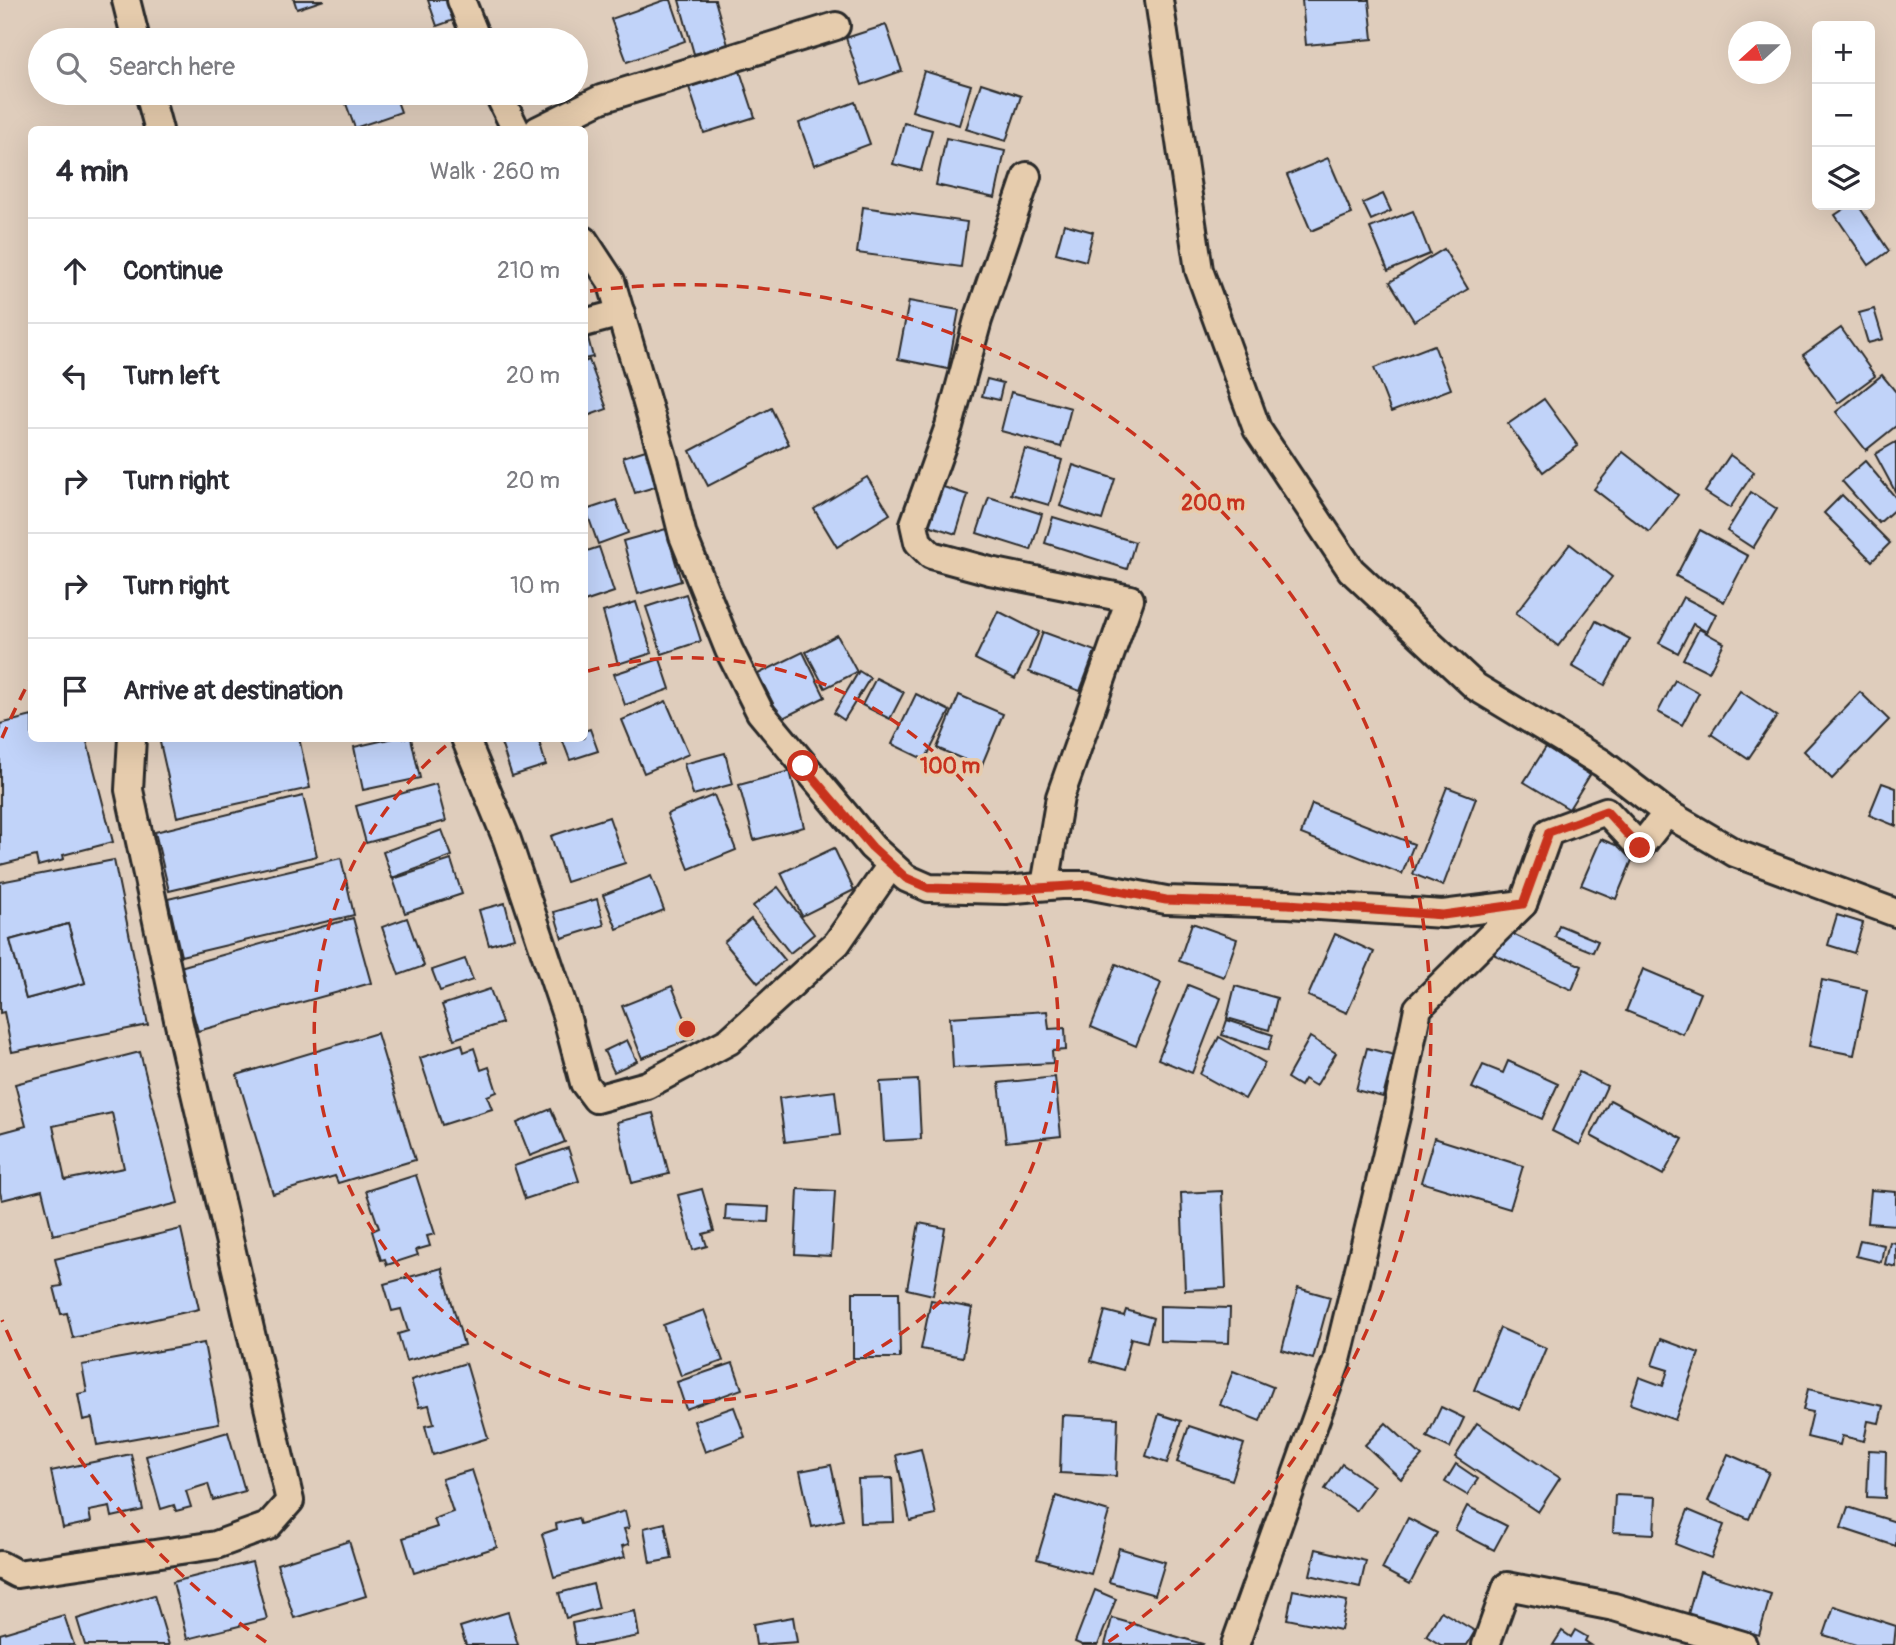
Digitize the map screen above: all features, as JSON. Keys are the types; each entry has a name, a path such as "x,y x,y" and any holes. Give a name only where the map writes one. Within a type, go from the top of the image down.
{"street":[{"path":"126,0 133,28"},
{"path":"461,0 472,28"},
{"path":"1159,0 1199,270 1256,429 1351,570 1476,687 1602,764 1667,813 1735,853 1896,914"},
{"path":"546,126 601,99 836,26"},
{"path":"152,105 158,126"},
{"path":"504,105 514,126"},
{"path":"1027,176 978,320 949,426 914,524 918,542 931,555 990,571 1130,599 1060,797 1045,886"},
{"path":"588,246 611,281 683,536 729,650 760,712 863,837 906,878 929,888 1005,890 1087,885 1166,900 1288,904 1443,915 1523,904"},
{"path":"588,322 621,313"},
{"path":"0,1565 17,1574 216,1545 268,1526 290,1501 179,1024 129,790 132,742"},
{"path":"468,742 507,839 566,1015 584,1083 596,1099 647,1085 729,1041 838,943 891,865"},
{"path":"1235,1645 1337,1360 1396,1116 1418,1008 1523,904 1549,832 1606,811 1640,848 1667,813"},
{"path":"1486,1645 1507,1586 1614,1607 1743,1645"}],"building":[{"path":"294,0 324,0 297,9"},
{"path":"428,0 447,0 454,20 437,26"},
{"path":"671,0 685,41 627,62 611,19"},
{"path":"679,0 715,0 728,45 694,54"},
{"path":"1302,0 1369,0 1373,39 1306,45"},
{"path":"886,25 902,71 862,85 846,38"},
{"path":"740,71 755,117 704,133 689,87"},
{"path":"924,71 971,85 959,125 912,111"},
{"path":"981,83 1021,96 1006,141 966,129"},
{"path":"855,102 870,144 814,165 799,123"},
{"path":"346,105 398,105 401,112 354,126"},
{"path":"904,123 932,130 921,171 893,164"},
{"path":"946,138 1005,151 995,198 936,185"},
{"path":"1328,158 1352,214 1311,231 1287,175"},
{"path":"1383,194 1391,211 1371,220 1363,203"},
{"path":"863,207 967,222 961,267 857,253"},
{"path":"1842,210 1861,210 1889,251 1869,265 1835,215"},
{"path":"1413,211 1430,254 1388,271 1370,228"},
{"path":"1064,224 1093,232 1086,261 1056,253"},
{"path":"1444,249 1468,289 1414,321 1390,282"},
{"path":"909,301 959,310 948,369 898,359"},
{"path":"1874,309 1883,339 1868,343 1859,313"},
{"path":"1841,328 1875,376 1838,403 1803,355"},
{"path":"588,338 593,357 588,358"},
{"path":"1434,345 1451,389 1391,412 1374,368"},
{"path":"588,360 607,409 588,416"},
{"path":"1882,375 1896,392 1896,426 1866,450 1836,412"},
{"path":"987,379 1003,383 999,400 982,396"},
{"path":"1011,392 1071,408 1061,447 1001,431"},
{"path":"1544,399 1578,446 1543,472 1508,424"},
{"path":"771,408 789,444 708,486 690,451"},
{"path":"1896,442 1896,493 1875,454"},
{"path":"649,449 661,485 635,493 623,457"},
{"path":"1025,449 1062,460 1049,505 1011,494"},
{"path":"1623,452 1678,495 1649,532 1594,489"},
{"path":"1730,455 1754,472 1730,508 1705,492"},
{"path":"1865,461 1896,498 1896,508 1879,523 1842,481"},
{"path":"1073,465 1115,479 1102,520 1060,506"},
{"path":"867,477 890,514 837,547 814,509"},
{"path":"931,483 968,495 956,534 919,522"},
{"path":"1751,492 1777,509 1753,548 1727,531"},
{"path":"1842,495 1890,543 1872,561 1824,513"},
{"path":"989,497 1042,514 1031,550 977,533"},
{"path":"616,500 628,533 598,544 588,509"},
{"path":"1053,517 1135,542 1127,569 1045,543"},
{"path":"666,529 681,581 638,594 623,541"},
{"path":"1700,530 1748,556 1724,602 1676,576"},
{"path":"1570,544 1612,577 1558,646 1516,613"},
{"path":"599,547 614,592 588,601 588,551"},
{"path":"686,594 701,641 662,654 646,607"},
{"path":"1683,597 1716,614 1707,632 1693,624 1678,653 1659,643"},
{"path":"636,602 652,653 618,664 603,612"},
{"path":"998,611 1039,632 1015,679 975,659"},
{"path":"1596,621 1630,639 1605,685 1572,666"},
{"path":"1699,629 1724,643 1709,672 1683,659"},
{"path":"1043,632 1095,651 1080,691 1029,672"},
{"path":"837,635 857,672 825,688 806,652"},
{"path":"803,652 825,697 781,719 758,674"},
{"path":"660,659 670,689 625,705 614,674"},
{"path":"859,671 870,678 844,720 834,713"},
{"path":"876,678 904,692 890,719 862,705"},
{"path":"1675,680 1699,693 1682,725 1658,712"},
{"path":"1740,691 1777,716 1748,759 1711,734"},
{"path":"1860,692 1889,720 1832,779 1804,751"},
{"path":"916,694 950,711 925,760 892,744"},
{"path":"959,695 1003,714 981,767 937,748"},
{"path":"666,701 689,754 644,773 622,720"},
{"path":"28,717 28,742 87,742 113,842 63,855 64,859 38,866 36,856 0,865 0,724"},
{"path":"588,730 598,751 570,760 563,742 588,742"},
{"path":"160,742 300,742 310,788 177,817"},
{"path":"376,742 412,742 420,778 363,790 354,747"},
{"path":"539,742 546,765 512,776 501,743"},
{"path":"1546,747 1590,775 1569,809 1524,782"},
{"path":"725,753 733,784 693,795 684,764"},
{"path":"790,771 804,827 754,840 739,785"},
{"path":"1882,783 1896,788 1896,826 1869,815"},
{"path":"436,784 446,821 366,843 356,806"},
{"path":"1447,787 1476,798 1443,886 1413,874"},
{"path":"714,795 736,850 689,869 667,814"},
{"path":"303,796 317,856 169,891 155,832"},
{"path":"1312,804 1414,844 1402,874 1301,834"},
{"path":"609,817 625,863 566,882 551,836"},
{"path":"442,830 452,856 392,878 383,852"},
{"path":"1601,839 1635,853 1616,899 1581,885"},
{"path":"834,848 854,890 802,916 781,873"},
{"path":"341,858 354,915 181,956 168,899"},
{"path":"114,860 148,1025 12,1052 4,1012 0,1013 0,882","holes":["68,924 85,983 26,999 10,940"]},
{"path":"451,860 462,894 405,913 393,879"},
{"path":"651,876 664,910 617,929 603,895"},
{"path":"778,887 814,934 790,953 753,906"},
{"path":"597,899 604,925 562,938 554,912"},
{"path":"505,903 514,938 489,945 479,910"},
{"path":"1837,915 1863,923 1854,953 1828,945"},
{"path":"353,918 371,983 198,1031 180,967"},
{"path":"407,918 424,966 399,975 382,927"},
{"path":"751,919 785,960 758,983 724,942"},
{"path":"1192,923 1237,939 1224,977 1179,961"},
{"path":"68,924 85,983 26,999 10,940"},
{"path":"1559,925 1598,941 1593,952 1555,937"},
{"path":"1504,930 1582,966 1572,990 1493,954"},
{"path":"1335,934 1374,952 1347,1013 1308,996"},
{"path":"465,959 473,980 440,991 432,970"},
{"path":"1116,964 1161,983 1136,1046 1091,1027"},
{"path":"1643,969 1700,993 1683,1034 1626,1011"},
{"path":"1822,980 1867,990 1854,1055 1809,1046"},
{"path":"1188,985 1221,998 1192,1073 1158,1059"},
{"path":"672,986 693,1038 642,1058 622,1006"},
{"path":"1235,986 1277,998 1269,1030 1227,1018"},
{"path":"490,989 502,1023 454,1039 442,1005"},
{"path":"1047,1011 1049,1029 1065,1028 1066,1050 1052,1051 1053,1063 953,1068 950,1017"},
{"path":"1227,1020 1273,1035 1268,1050 1222,1035"},
{"path":"377,1033 415,1160 338,1183 335,1176 273,1194 237,1075"},
{"path":"1219,1037 1265,1063 1245,1099 1200,1074"},
{"path":"1310,1037 1336,1053 1316,1086 1304,1079 1300,1086 1287,1078"},
{"path":"627,1040 637,1061 614,1072 604,1051"},
{"path":"462,1044 464,1052 474,1048 481,1070 489,1067 497,1092 487,1096 492,1109 442,1125 420,1058"},
{"path":"1367,1048 1394,1055 1383,1097 1356,1090"},
{"path":"140,1052 178,1203 53,1235 42,1190 2,1200 0,1133 26,1126 15,1084","holes":["112,1113 124,1168 65,1180 53,1126"]},
{"path":"1508,1061 1558,1084 1542,1119 1472,1088 1483,1065 1503,1073"},
{"path":"1579,1072 1607,1086 1580,1145 1552,1131"},
{"path":"1055,1077 1061,1136 1006,1142 999,1083"},
{"path":"918,1080 921,1139 884,1141 880,1082"},
{"path":"835,1091 840,1135 785,1142 779,1098"},
{"path":"1610,1100 1683,1139 1663,1175 1591,1136"},
{"path":"551,1109 565,1142 530,1156 517,1123"},
{"path":"653,1113 669,1174 632,1183 617,1122"},
{"path":"1434,1138 1523,1166 1510,1209 1421,1182"},
{"path":"568,1148 579,1181 525,1199 514,1166"},
{"path":"416,1175 435,1234 427,1236 430,1246 416,1250 418,1255 387,1265 385,1259 381,1260 372,1231 379,1228 366,1191"},
{"path":"702,1189 714,1231 703,1234 707,1246 693,1250 678,1195"},
{"path":"798,1189 835,1191 831,1256 795,1254"},
{"path":"1871,1190 1896,1192 1896,1225 1868,1223"},
{"path":"1222,1191 1226,1288 1185,1290 1181,1193"},
{"path":"726,1205 769,1207 768,1222 725,1220"},
{"path":"919,1223 945,1228 933,1295 907,1289"},
{"path":"181,1229 199,1309 73,1338 67,1313 61,1314 54,1287 62,1286 55,1259"},
{"path":"1860,1240 1884,1245 1881,1262 1856,1256"},
{"path":"1890,1242 1896,1243 1896,1267 1885,1264"},
{"path":"442,1268 464,1345 406,1361 398,1334 408,1331 401,1309 392,1311 384,1284"},
{"path":"1298,1288 1330,1297 1313,1359 1282,1350"},
{"path":"853,1292 899,1292 900,1358 853,1358"},
{"path":"931,1300 972,1308 963,1357 921,1349"},
{"path":"1160,1306 1230,1308 1229,1343 1160,1341"},
{"path":"704,1310 723,1361 681,1376 663,1325"},
{"path":"1126,1310 1153,1318 1147,1342 1131,1338 1123,1370 1091,1361 1105,1311 1124,1316"},
{"path":"1500,1328 1546,1348 1520,1410 1474,1390"},
{"path":"1661,1339 1699,1353 1675,1420 1630,1404 1639,1377 1663,1386 1668,1370 1652,1365"},
{"path":"204,1343 219,1423 97,1445 92,1418 83,1420 78,1394 87,1392 82,1365"},
{"path":"466,1363 488,1438 433,1455 425,1426 434,1424 429,1405 419,1407 411,1380"},
{"path":"733,1363 742,1389 686,1409 677,1382"},
{"path":"1233,1371 1273,1387 1260,1421 1220,1405"},
{"path":"1808,1389 1883,1406 1879,1423 1868,1421 1864,1441 1842,1436 1840,1445 1807,1437 1813,1412 1803,1410"},
{"path":"734,1407 745,1437 705,1452 694,1421"},
{"path":"1441,1407 1464,1418 1450,1448 1427,1437"},
{"path":"1159,1414 1181,1421 1167,1463 1146,1456"},
{"path":"1062,1415 1118,1418 1116,1476 1060,1473"},
{"path":"1386,1423 1422,1456 1401,1479 1365,1445"},
{"path":"1477,1423 1560,1478 1538,1512 1455,1457"},
{"path":"1189,1426 1244,1444 1232,1480 1177,1462"},
{"path":"228,1432 245,1491 213,1500 208,1484 186,1491 191,1507 176,1511 174,1505 161,1509 146,1456"},
{"path":"921,1449 936,1515 910,1521 896,1455"},
{"path":"1869,1450 1886,1451 1885,1498 1867,1497"},
{"path":"131,1454 143,1510 112,1517 110,1507 89,1511 91,1522 63,1528 51,1471"},
{"path":"1728,1454 1769,1472 1749,1519 1708,1501"},
{"path":"1342,1464 1374,1486 1356,1511 1325,1489"},
{"path":"1456,1464 1478,1479 1467,1495 1445,1482"},
{"path":"831,1465 843,1520 812,1527 800,1471"},
{"path":"472,1470 497,1547 414,1573 403,1538 437,1527 434,1519 453,1512 442,1479"},
{"path":"892,1478 894,1522 860,1523 858,1479"},
{"path":"1615,1495 1656,1497 1654,1534 1613,1532"},
{"path":"1056,1496 1109,1512 1091,1574 1037,1559"},
{"path":"1467,1506 1507,1526 1494,1550 1455,1530"},
{"path":"1848,1507 1896,1522 1896,1546 1841,1528"},
{"path":"1688,1510 1724,1525 1711,1558 1675,1544"},
{"path":"625,1511 629,1528 624,1529 629,1544 622,1546 625,1557 554,1577 542,1534 557,1529 556,1524 578,1518 580,1524"},
{"path":"1408,1518 1437,1533 1410,1584 1382,1569"},
{"path":"665,1523 672,1559 650,1563 644,1528"},
{"path":"349,1541 366,1596 294,1618 277,1564"},
{"path":"1119,1548 1165,1562 1155,1595 1109,1582"},
{"path":"1316,1549 1366,1561 1360,1587 1310,1575"},
{"path":"252,1562 267,1619 187,1639 173,1582"},
{"path":"1700,1572 1771,1594 1759,1635 1688,1614"},
{"path":"593,1584 599,1608 566,1618 559,1593"},
{"path":"1095,1590 1116,1599 1098,1645 1082,1645 1075,1642"},
{"path":"1293,1590 1347,1601 1341,1630 1287,1619"},
{"path":"154,1595 169,1645 85,1645 77,1619"},
{"path":"1834,1606 1896,1626 1894,1645 1856,1645 1824,1635"},
{"path":"635,1611 639,1636 593,1645 576,1645 572,1623"},
{"path":"1441,1611 1475,1631 1467,1645 1441,1645 1426,1636"},
{"path":"508,1612 518,1645 466,1645 460,1627"},
{"path":"64,1615 74,1645 0,1645 0,1634"},
{"path":"793,1617 797,1642 756,1645 753,1624"},
{"path":"1112,1618 1203,1644 1105,1645"},
{"path":"1575,1630 1587,1637 1585,1641 1591,1645 1553,1645 1562,1631 1571,1637"}],"route":[{"path":"803,766 872,847 906,878 929,888 1005,890 1087,885 1166,900 1288,904 1443,915 1523,904 1549,832 1606,811 1640,848"}]}
